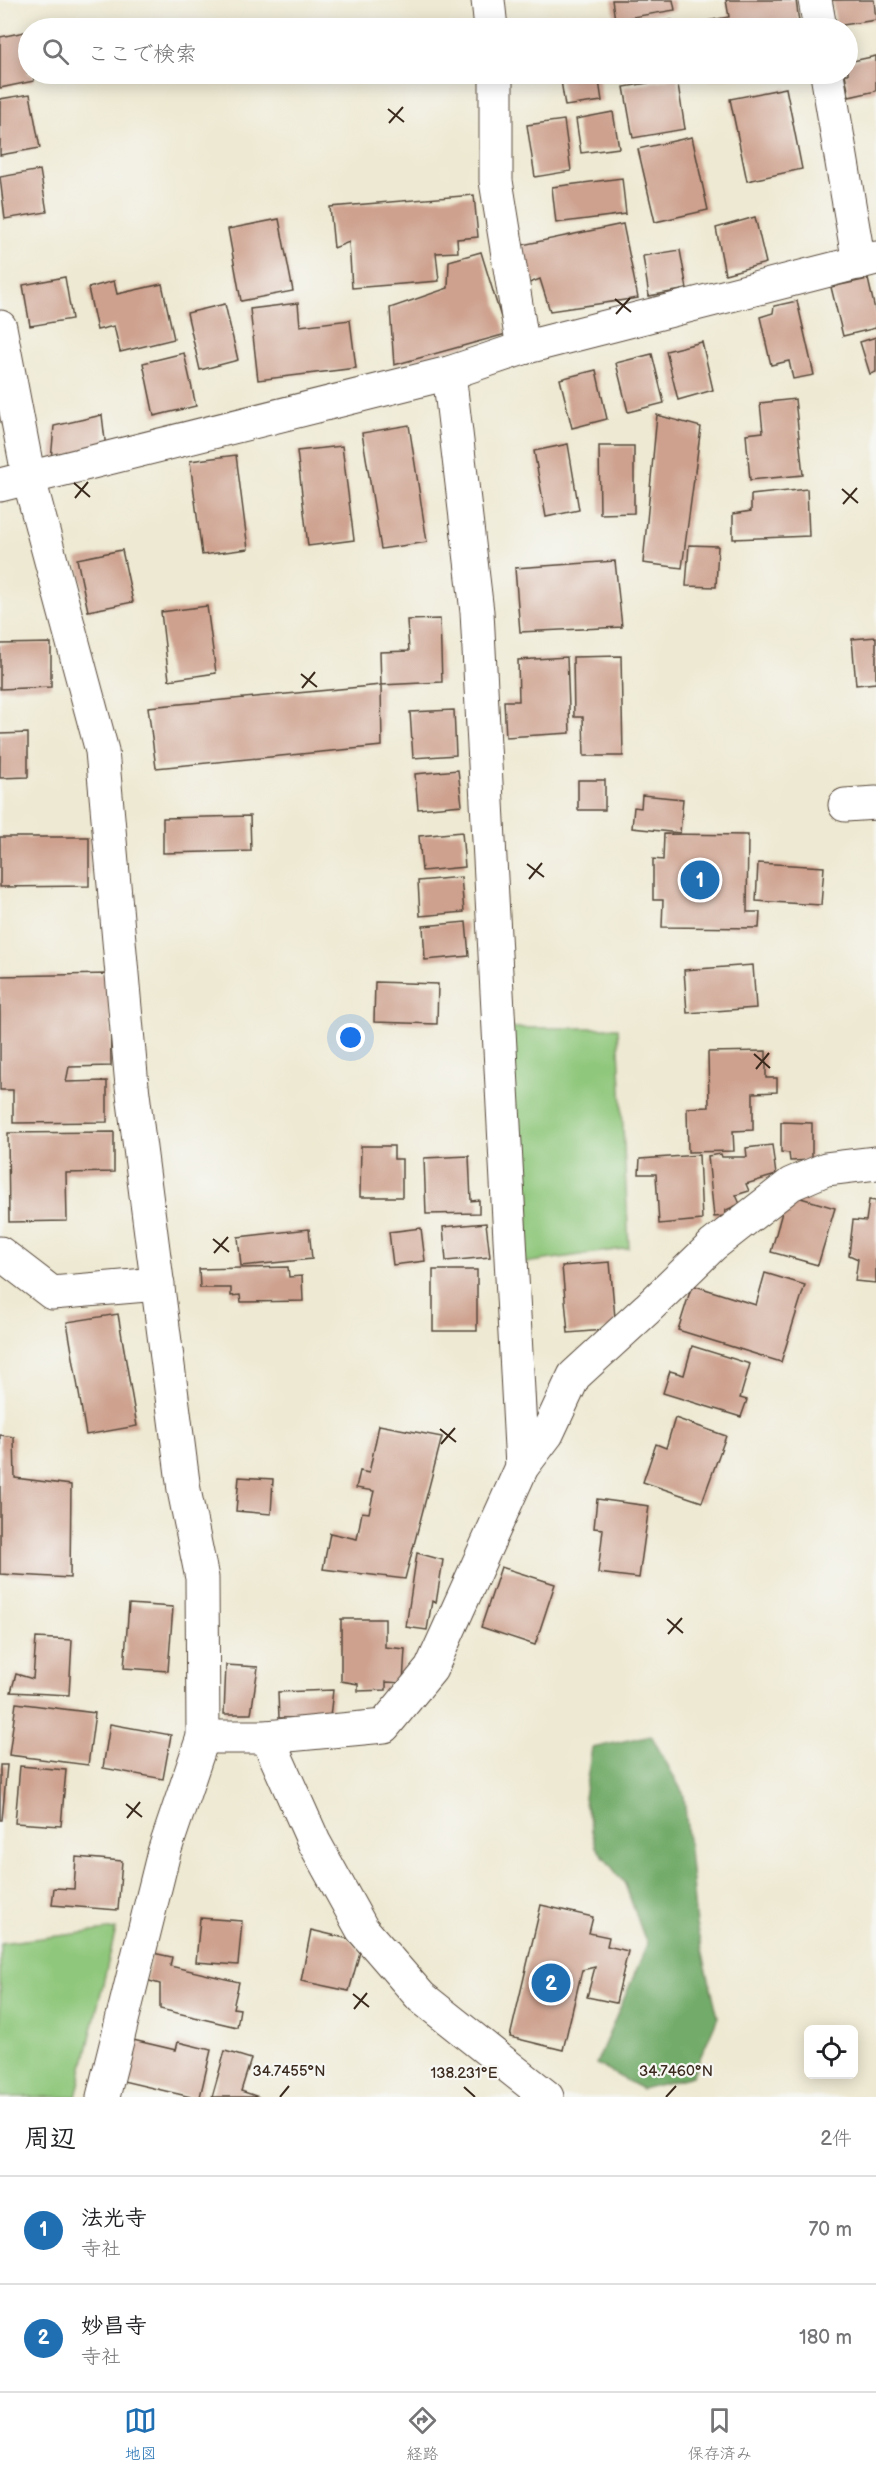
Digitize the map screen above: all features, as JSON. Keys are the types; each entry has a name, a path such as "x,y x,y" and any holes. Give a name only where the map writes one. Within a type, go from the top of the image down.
{"street":[{"path":"488,0 490,18"},
{"path":"815,0 818,18"},
{"path":"496,84 496,181 523,348"},
{"path":"14,482 449,373 523,348 867,261 829,84"},
{"path":"0,327 14,482 102,751 132,1086 184,1490 202,1578 203,1737 164,1852 103,2097"},
{"path":"449,373 477,612 522,1467"},
{"path":"203,1737 267,1737 384,1726 431,1669 522,1467 548,1434 574,1376 713,1245 791,1184 826,1169 876,1162"},
{"path":"0,1253 52,1293 158,1284"},
{"path":"267,1737 314,1842 362,1929 421,1997 547,2097"}],"green space":[{"path":"509,1028 618,1028 629,1248 511,1265"},
{"path":"651,1735 684,1795 696,1925 718,2017 692,2076 642,2089 596,2064 647,1945 625,1884 596,1847 584,1798 592,1748"},
{"path":"116,1929 76,2097 0,2097 0,1943"}],"building":[{"path":"612,0 673,0 675,10 615,18"},
{"path":"726,0 796,0 798,18 723,18 729,17"},
{"path":"832,0 874,0 876,20 858,23 858,18 835,18"},
{"path":"18,33 19,84 0,88 0,37"},
{"path":"876,56 876,91 849,97 847,84 858,84 858,60"},
{"path":"562,84 599,84 602,101 565,106"},
{"path":"642,84 678,84 685,129 633,138 624,87"},
{"path":"786,88 802,169 747,181 730,99"},
{"path":"30,94 40,148 0,155 0,99"},
{"path":"613,112 619,148 581,153 576,119"},
{"path":"564,120 571,171 535,177 527,125"},
{"path":"692,137 708,210 655,222 638,149"},
{"path":"40,170 47,212 5,219 0,177"},
{"path":"622,178 626,214 556,223 552,187"},
{"path":"474,195 478,237 457,239 458,252 436,253 439,281 352,288 349,242 334,248 330,207"},
{"path":"755,217 766,263 725,274 716,228"},
{"path":"279,219 293,291 241,301 228,229"},
{"path":"623,224 638,298 550,311 540,279 527,284 522,245"},
{"path":"680,250 687,289 649,296 643,256"},
{"path":"481,252 506,334 394,365 390,308 448,288 449,261"},
{"path":"65,277 72,319 30,326 23,285"},
{"path":"868,279 876,314 876,328 843,336 831,287"},
{"path":"114,281 117,294 162,284 174,339 120,352 114,326 97,330 88,288"},
{"path":"797,301 814,375 793,379 789,361 771,365 760,317 773,313 774,306"},
{"path":"298,303 300,326 350,320 356,368 258,380 250,309"},
{"path":"225,304 238,360 200,370 187,313"},
{"path":"876,337 876,372 870,374 860,342"},
{"path":"702,342 713,390 678,400 666,351"},
{"path":"184,353 196,406 154,416 143,363"},
{"path":"652,354 664,403 628,412 616,363"},
{"path":"596,370 607,419 572,428 560,379"},
{"path":"795,399 803,475 750,480 746,434 763,432 760,403"},
{"path":"102,415 106,449 51,460 54,426"},
{"path":"657,415 701,427 682,568 643,563"},
{"path":"409,425 427,542 381,549 362,433"},
{"path":"568,444 579,510 546,517 534,451"},
{"path":"342,446 354,540 308,546 297,451"},
{"path":"599,446 634,446 634,513 600,514"},
{"path":"236,455 248,549 202,555 190,461"},
{"path":"807,489 809,536 733,539 733,514 751,511 751,495"},
{"path":"689,545 718,546 716,587 686,586"},
{"path":"122,550 133,602 88,611 77,559"},
{"path":"615,561 622,627 520,632 515,568"},
{"path":"207,606 216,673 169,680 161,612"},
{"path":"440,619 442,682 381,685 380,652 409,651 407,620"},
{"path":"876,637 876,683 856,685 852,639"},
{"path":"51,643 51,687 0,689 0,644"},
{"path":"621,656 623,756 584,756 583,717 574,717 573,657"},
{"path":"567,657 570,733 506,737 504,701 519,701 518,660"},
{"path":"381,685 382,746 156,768 148,707"},
{"path":"454,710 456,755 413,758 410,712"},
{"path":"28,733 28,777 0,778 0,734"},
{"path":"458,770 462,805 418,809 415,774"},
{"path":"578,780 605,780 605,810 578,810"},
{"path":"642,795 683,799 680,833 632,828 634,807 641,808"},
{"path":"250,816 251,851 163,853 163,818"},
{"path":"462,832 465,867 422,871 419,836"},
{"path":"664,834 748,835 747,912 760,912 759,928 662,927 663,900 653,900 653,859 663,860"},
{"path":"0,837 89,837 89,886 0,887"},
{"path":"758,863 824,867 821,905 756,901"},
{"path":"461,877 464,912 420,916 418,881"},
{"path":"466,922 469,956 425,960 423,926"},
{"path":"753,965 756,1008 687,1013 684,970"},
{"path":"110,974 111,1066 69,1067 66,1082 107,1081 107,1122 13,1123 13,1090 0,1090 0,976"},
{"path":"375,982 438,984 437,1024 374,1022"},
{"path":"766,1051 766,1078 777,1078 777,1092 753,1093 753,1130 733,1131 734,1151 688,1152 687,1108 709,1107 708,1052"},
{"path":"781,1122 812,1123 812,1160 790,1161 789,1153 781,1152"},
{"path":"114,1132 114,1172 66,1173 67,1221 9,1222 8,1133"},
{"path":"772,1145 776,1175 746,1184 749,1191 736,1195 740,1204 726,1210 725,1216 714,1217 708,1156 721,1154 722,1157 747,1157 746,1148"},
{"path":"361,1146 394,1146 394,1159 402,1159 402,1197 360,1197"},
{"path":"699,1155 702,1220 659,1224 656,1174 639,1174 640,1159"},
{"path":"469,1156 471,1201 479,1200 479,1213 426,1214 424,1158"},
{"path":"787,1194 835,1208 818,1265 771,1252"},
{"path":"869,1200 876,1201 876,1283 855,1281 858,1259 849,1255 853,1220 866,1221"},
{"path":"486,1223 490,1257 446,1261 443,1227"},
{"path":"421,1228 425,1261 393,1265 389,1232"},
{"path":"309,1229 312,1259 241,1266 238,1237"},
{"path":"610,1262 616,1329 568,1333 562,1266"},
{"path":"288,1267 289,1277 302,1276 303,1301 241,1302 240,1295 231,1296 231,1288 200,1288 199,1269"},
{"path":"433,1270 477,1270 477,1331 433,1331"},
{"path":"765,1273 805,1285 781,1362 678,1330 692,1285 756,1305"},
{"path":"118,1314 137,1426 86,1435 67,1322"},
{"path":"692,1346 750,1364 740,1398 747,1400 741,1417 663,1393 670,1371 684,1375"},
{"path":"675,1418 726,1436 702,1502 643,1482 656,1444 666,1448"},
{"path":"379,1425 442,1437 405,1579 323,1569 330,1533 357,1539 362,1512 369,1513 374,1491 356,1488 360,1471 369,1473"},
{"path":"0,1435 14,1437 15,1478 71,1485 70,1578 0,1574"},
{"path":"239,1477 273,1479 271,1514 236,1511"},
{"path":"597,1499 649,1506 639,1578 598,1573 603,1529 594,1528"},
{"path":"417,1553 443,1560 436,1603 432,1601 427,1630 406,1627"},
{"path":"501,1567 555,1584 535,1645 481,1627"},
{"path":"129,1604 173,1607 168,1671 124,1668"},
{"path":"341,1619 385,1619 385,1647 405,1649 403,1683 386,1682 386,1690 358,1691 358,1684 341,1681"},
{"path":"36,1638 72,1640 69,1695 11,1692 16,1674 33,1679"},
{"path":"226,1665 258,1667 251,1714 224,1714"},
{"path":"333,1690 330,1717 279,1718 278,1692"},
{"path":"16,1703 95,1713 88,1765 9,1755"},
{"path":"110,1724 171,1735 163,1779 103,1768"},
{"path":"0,1765 7,1765 2,1820 0,1820"},
{"path":"20,1766 66,1770 61,1826 15,1823"},
{"path":"76,1857 122,1861 118,1910 52,1905 54,1888 74,1889"},
{"path":"541,1905 593,1917 589,1933 609,1937 607,1946 628,1951 616,2003 587,1997 595,1967 582,1970 563,2050 510,2037"},
{"path":"200,1918 242,1921 238,1965 196,1962"},
{"path":"311,1930 349,1939 360,1952 349,1991 301,1981"},
{"path":"153,1953 172,1957 170,1966 239,1982 233,2008 240,2009 237,2027 160,2009 160,1984 146,1980"},
{"path":"133,2040 176,2050 178,2042 211,2050 200,2097 191,2097 123,2081"},
{"path":"225,2051 251,2059 241,2091 259,2097 212,2097"}],"place":[{"name":"法光寺","path":"700,880"},
{"name":"妙昌寺","path":"551,1983"}]}
